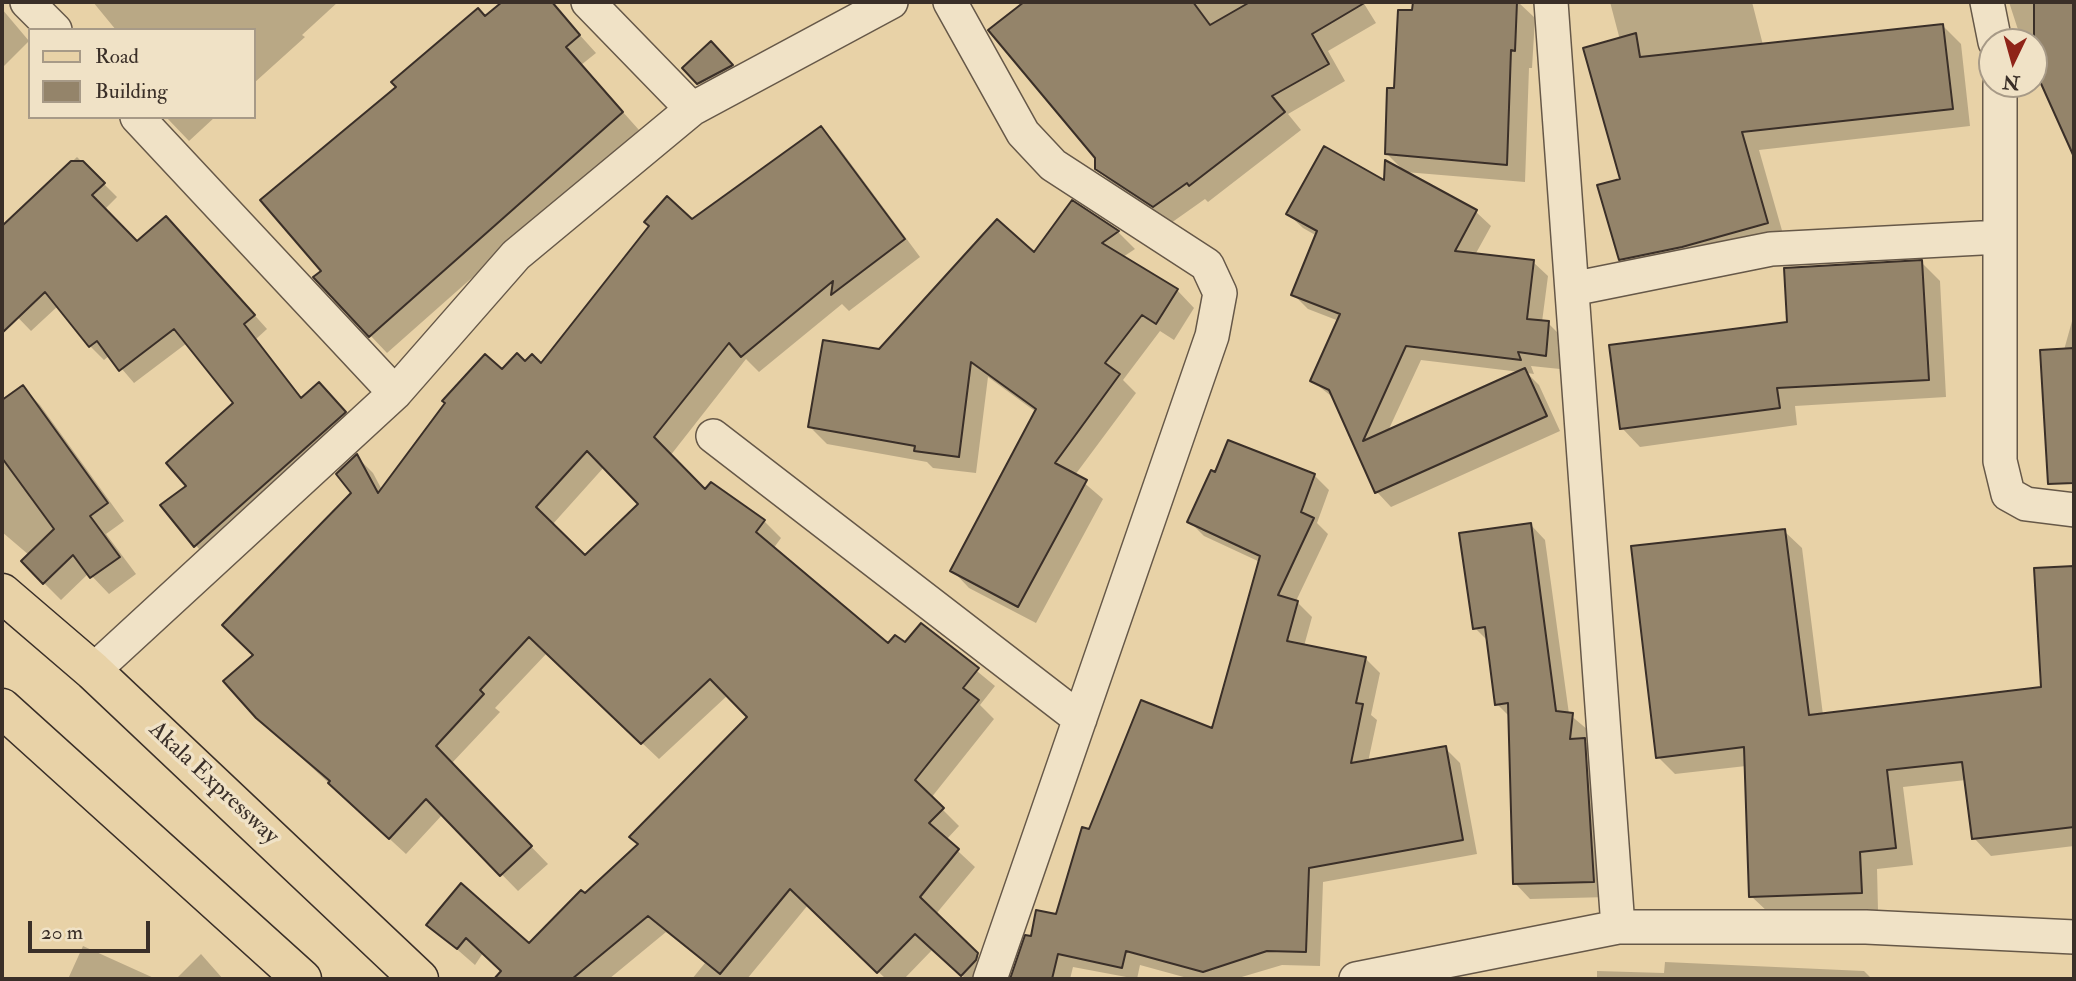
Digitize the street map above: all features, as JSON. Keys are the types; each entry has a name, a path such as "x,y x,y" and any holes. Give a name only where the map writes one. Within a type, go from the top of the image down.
{"main road":[{"name":"Akala Expressway","path":"2,593 93,671 419,979"},
{"path":"2,708 302,979"}],"street":[{"path":"27,2 53,28"},
{"path":"588,2 692,109"},
{"path":"93,671 395,393 516,256 692,109 891,2"},
{"path":"950,2 1023,133 1053,165 1207,265 1220,293 1212,336 990,979"},
{"path":"1551,2 1618,927"},
{"path":"1987,2 1992,28"},
{"path":"2000,98 2000,461 2008,494 2026,504 2074,510"},
{"path":"139,119 395,393"},
{"path":"1572,289 1771,249 2000,237"},
{"path":"713,436 1080,719"},
{"path":"1356,979 1618,927 1866,927 2074,937"}],"building":[{"path":"502,2 552,2 580,35 566,47 623,112 369,337 313,277 321,271 260,200 396,87 391,82 478,8 485,16"},
{"path":"1024,2 1193,2 1210,25 1250,2 1366,2 1312,34 1329,64 1272,96 1285,112 1189,186 1187,183 1153,207 1095,169 1095,158 988,30"},
{"path":"1413,2 1517,2 1515,51 1511,50 1507,165 1385,154 1387,88 1394,88 1398,10 1412,10"},
{"path":"2034,2 2074,2 2074,157 2047,98 2048,28 2034,28"},
{"path":"1943,24 1953,109 1742,132 1768,223 1682,247 1619,260 1597,185 1620,179 1583,48 1636,33 1640,57"},
{"path":"711,41 733,65 697,84 682,68"},
{"path":"821,126 905,239 831,295 833,281 741,357 729,343 654,437 705,489 711,482 765,520 756,532 888,643 895,635 905,642 921,623 979,668 963,688 979,700 915,780 944,808 929,823 959,849 920,897 978,953 976,960 961,976 915,934 877,973 790,889 720,974 648,916 572,979 494,979 501,971 466,938 457,949 426,925 461,883 529,943 581,890 585,893 638,844 629,837 747,717 710,679 641,744 529,637 480,690 484,694 436,746 532,846 500,876 426,799 389,839 328,783 330,781 256,718 223,681 253,655 222,625 351,493 336,474 357,454 378,493 445,403 442,401 485,354 502,369 517,353 525,361 532,354 541,363 649,226 644,222 667,196 692,219","holes":["587,451 638,504 585,555 536,507"]},
{"path":"1324,146 1384,180 1385,160 1477,210 1455,251 1534,260 1527,319 1549,321 1546,356 1518,352 1521,360 1406,346 1363,441 1525,368 1547,416 1375,493 1329,390 1310,381 1340,314 1291,295 1317,231 1286,214"},
{"path":"71,161 83,161 105,183 92,195 137,241 166,216 255,315 244,324 301,398 319,382 346,412 194,547 160,505 186,486 166,463 233,403 174,329 119,371 97,341 89,347 45,292 2,333 2,226"},
{"path":"1072,200 1119,231 1102,243 1178,289 1156,324 1142,315 1105,363 1120,374 1055,463 1087,480 1018,607 950,571 1036,409 971,362 959,457 914,451 915,446 808,427 823,340 879,349 997,219 1034,252"},
{"path":"1922,260 1929,380 1777,388 1780,408 1620,429 1609,345 1787,322 1784,268"},
{"path":"2074,348 2074,483 2048,484 2040,350"},
{"path":"23,385 108,503 90,516 120,557 90,578 73,555 43,584 21,561 54,529 2,458 2,400"},
{"path":"1228,440 1315,474 1301,512 1314,518 1278,595 1298,601 1287,641 1366,657 1356,703 1363,704 1351,763 1446,746 1463,840 1309,868 1306,952 1267,951 1203,972 1126,951 1122,968 1058,954 1052,979 1010,979 1025,935 1031,936 1036,910 1056,914 1082,827 1089,829 1141,700 1212,728 1260,556 1187,522 1211,470 1215,472"},
{"path":"1531,523 1556,711 1573,713 1570,739 1585,738 1594,882 1513,884 1508,703 1495,705 1485,627 1473,629 1459,533"},
{"path":"1785,529 1809,715 2041,687 2034,568 2074,566 2074,827 1972,839 1962,762 1887,770 1896,848 1860,852 1862,893 1749,897 1744,747 1656,758 1631,546"}]}
